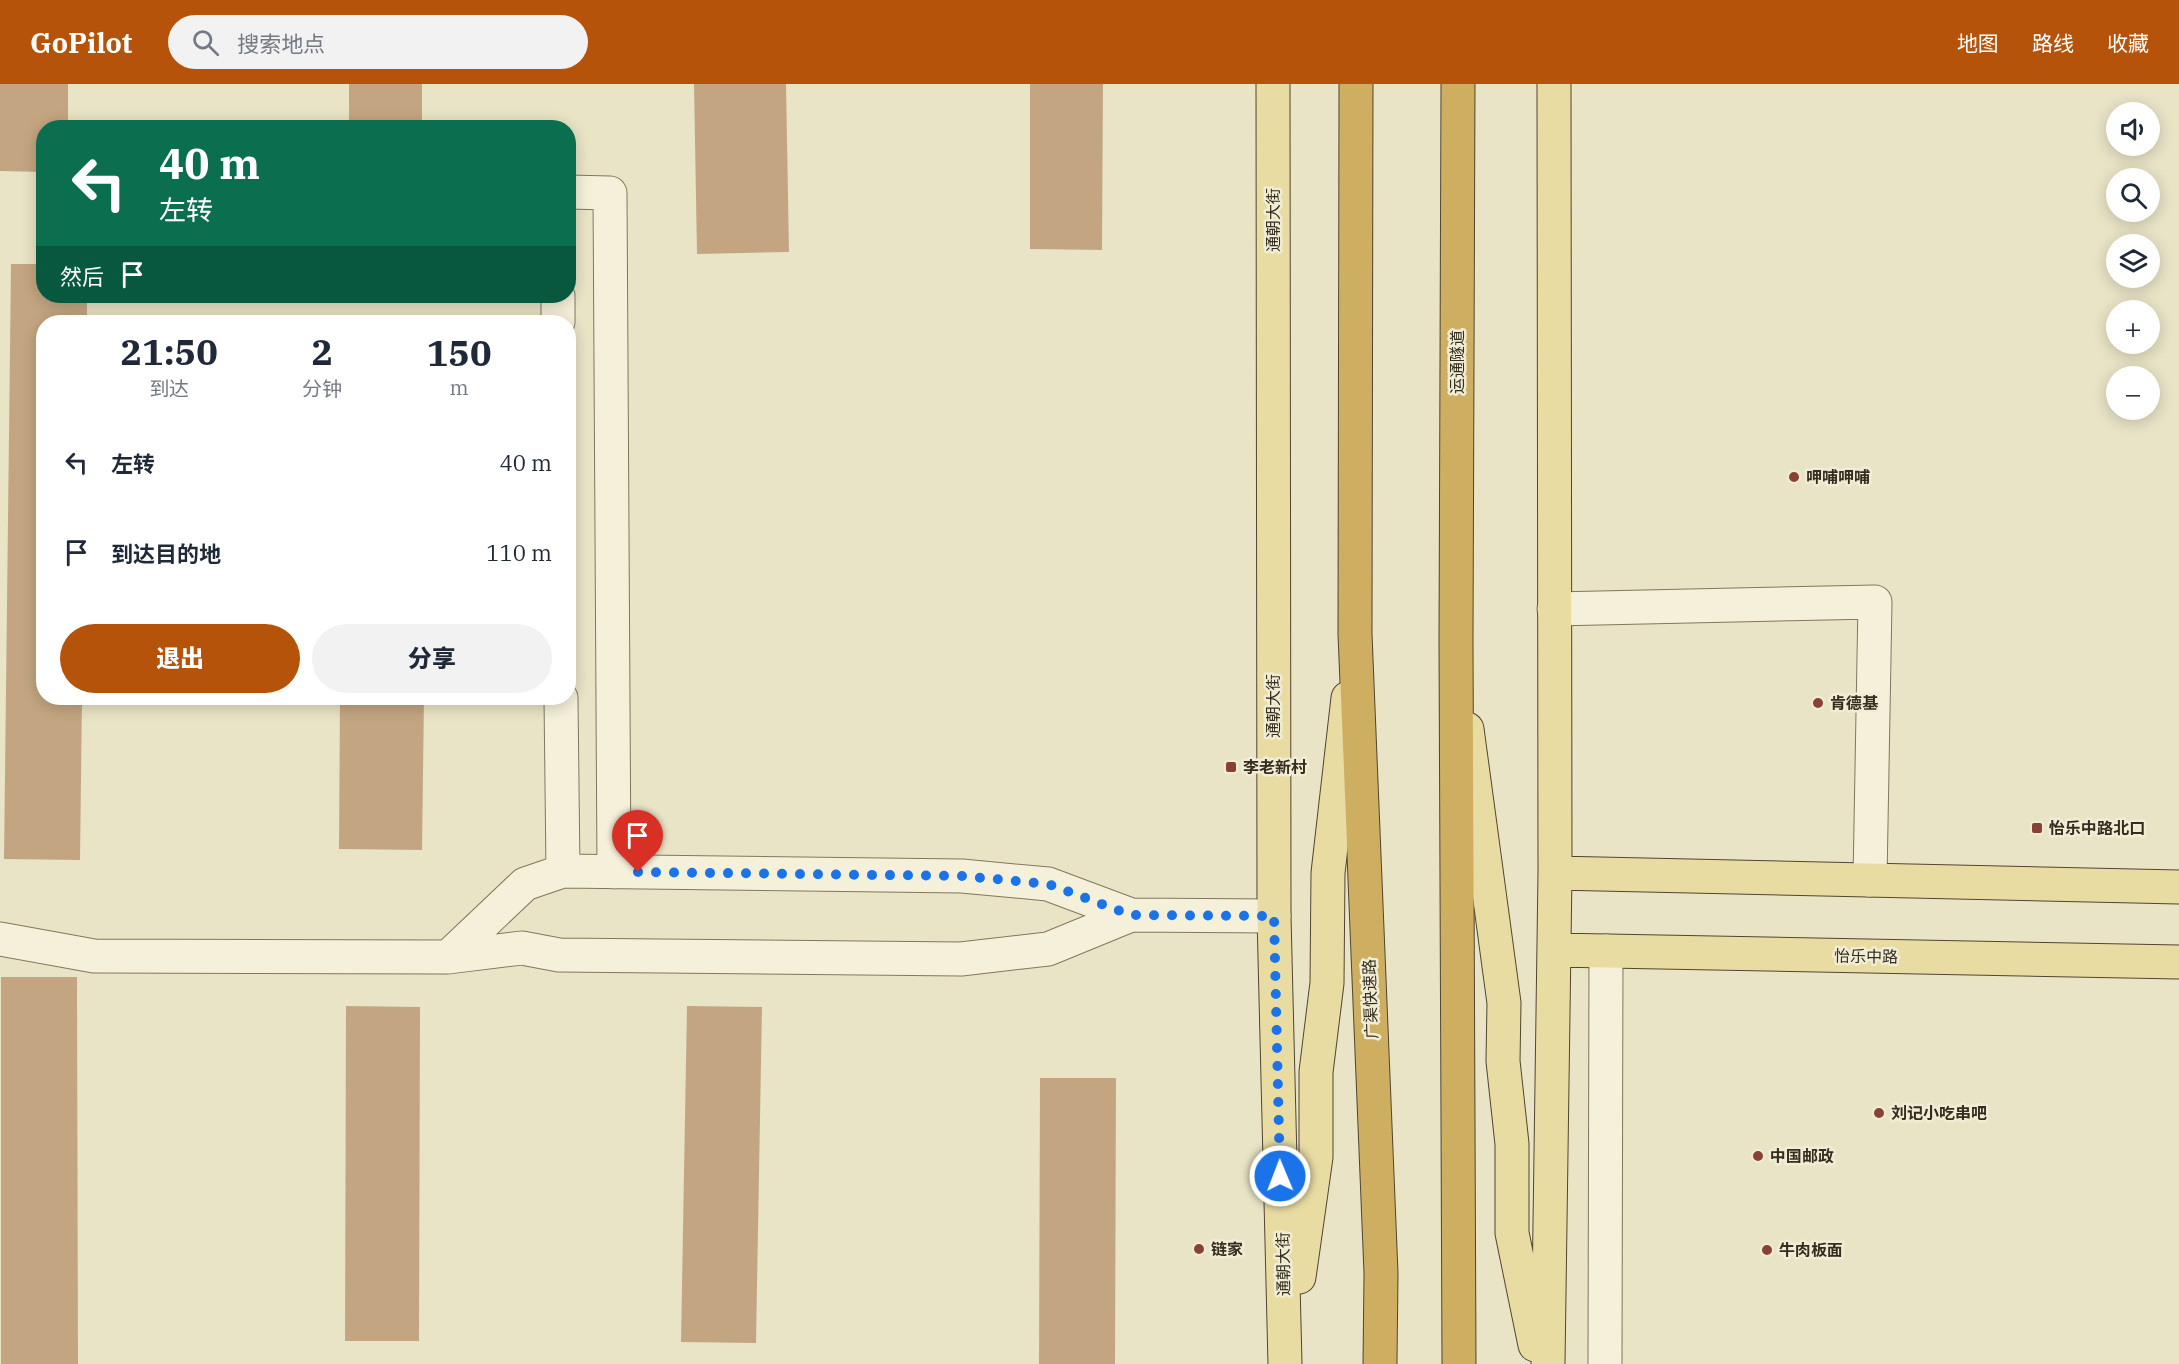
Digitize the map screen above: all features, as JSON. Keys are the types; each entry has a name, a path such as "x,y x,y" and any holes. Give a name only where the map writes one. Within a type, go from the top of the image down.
{"highway":[{"path":"1355,634 1356,84"},
{"name":"运通隧道","path":"1456,641 1458,84"},
{"name":"广渠快速路","path":"1355,634 1381,1273 1380,1364"},
{"path":"1456,641 1459,1364"}],"main road":[{"name":"通朝大街","path":"1273,84 1274,916 1286,1364"},
{"path":"1548,1364 1555,873 1554,84"},
{"path":"1286,1364 1316,1157 1316,1072 1327,983 1329,873 1355,634"},
{"path":"1456,641 1504,1003 1503,1061 1512,1144 1512,1233 1539,1364"},
{"path":"1555,873 2179,887"},
{"name":"怡乐中路","path":"1554,950 2179,962"}],"street":[{"path":"576,192 610,193 614,872"},
{"path":"1554,609 1875,602 1870,880"},
{"path":"561,705 563,871"},
{"path":"448,957 525,884 563,871 962,876 1048,884 1131,915 1274,916"},
{"path":"0,939 94,956 448,957 522,948 559,955 961,959 1048,949 1131,915"},
{"path":"1605,1364 1606,951"}],"building":[{"path":"0,84 68,84 68,120 36,120 36,172 0,171"},
{"path":"349,84 422,84 422,120 349,120"},
{"path":"694,84 786,84 789,252 697,254"},
{"path":"1030,84 1103,84 1102,250 1030,249"},
{"path":"11,264 36,264 36,303 87,303 87,315 36,315 36,705 82,705 80,860 4,859"},
{"path":"340,705 424,705 422,850 339,849"},
{"path":"1,977 77,977 78,1364 1,1364"},
{"path":"346,1006 420,1007 419,1341 345,1341"},
{"path":"687,1006 762,1007 756,1343 681,1342"},
{"path":"1040,1078 1116,1078 1115,1364 1039,1364"}],"place":[{"name":"呷哺呷哺","path":"1794,477"},
{"name":"肯德基","path":"1818,703"},
{"name":"李老新村","path":"1231,767"},
{"name":"怡乐中路北口","path":"2037,828"},
{"name":"刘记小吃串吧","path":"1879,1113"},
{"name":"中国邮政","path":"1758,1156"},
{"name":"链家","path":"1199,1249"},
{"name":"牛肉板面","path":"1767,1250"}],"route":[{"path":"638,872 962,876 1048,884 1131,915 1274,916 1280,1176"}]}
